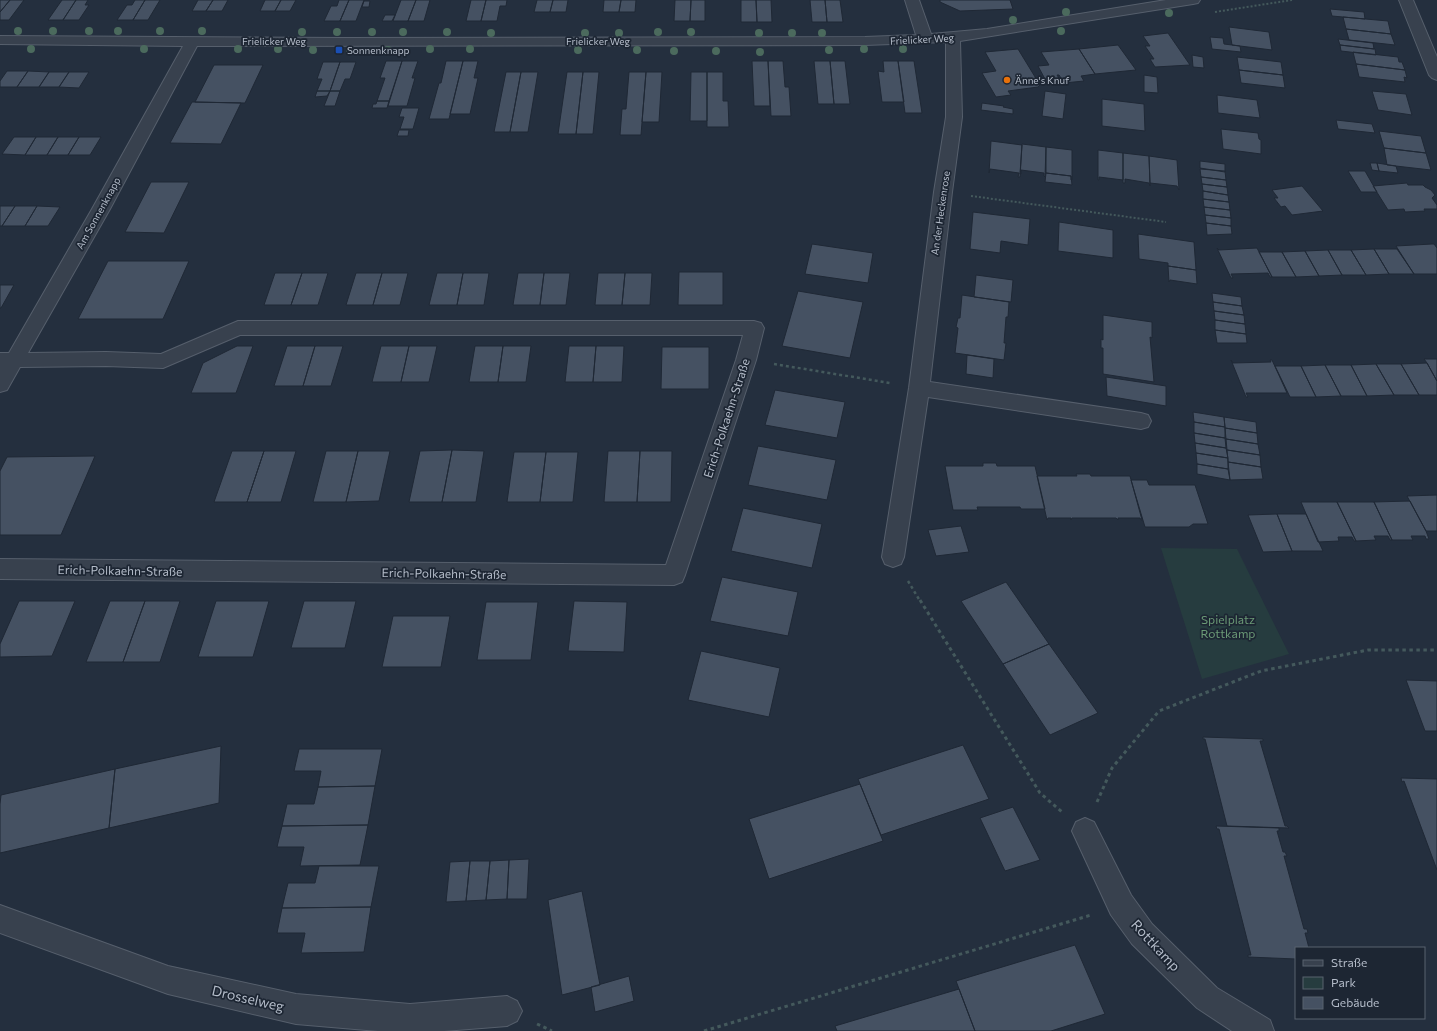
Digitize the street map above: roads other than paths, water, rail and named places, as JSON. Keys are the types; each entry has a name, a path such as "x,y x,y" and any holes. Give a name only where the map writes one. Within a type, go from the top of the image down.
{"street":[{"path":"912,0 925,39"},
{"name":"Frielicker Weg","path":"0,40 833,41 925,39 953,38 1194,0"},
{"path":"1406,0 1437,75"},
{"name":"An der Heckenrose","path":"893,557 918,388 954,117 953,38"},
{"name":"Am Sonnenknapp","path":"0,385 7,360 101,209 193,40"},
{"name":"Erich-Polkaehn-Straße","path":"0,569 674,575 746,360 754,328 238,328 163,361 106,359 7,360"},
{"path":"918,388 1141,421"},
{"name":"Rottkamp","path":"1085,831 1121,905 1142,934 1207,998 1259,1031"},
{"name":"Drosselweg","path":"0,918 168,980 296,1009 410,1019 507,1011"}],"place":[{"name":"Sonnenknapp","path":"339,50"},
{"name":"Änne's Knuf","path":"1007,80"}],"park label":[{"name":"Spielplatz Rottkamp","path":"1228,626"}]}
